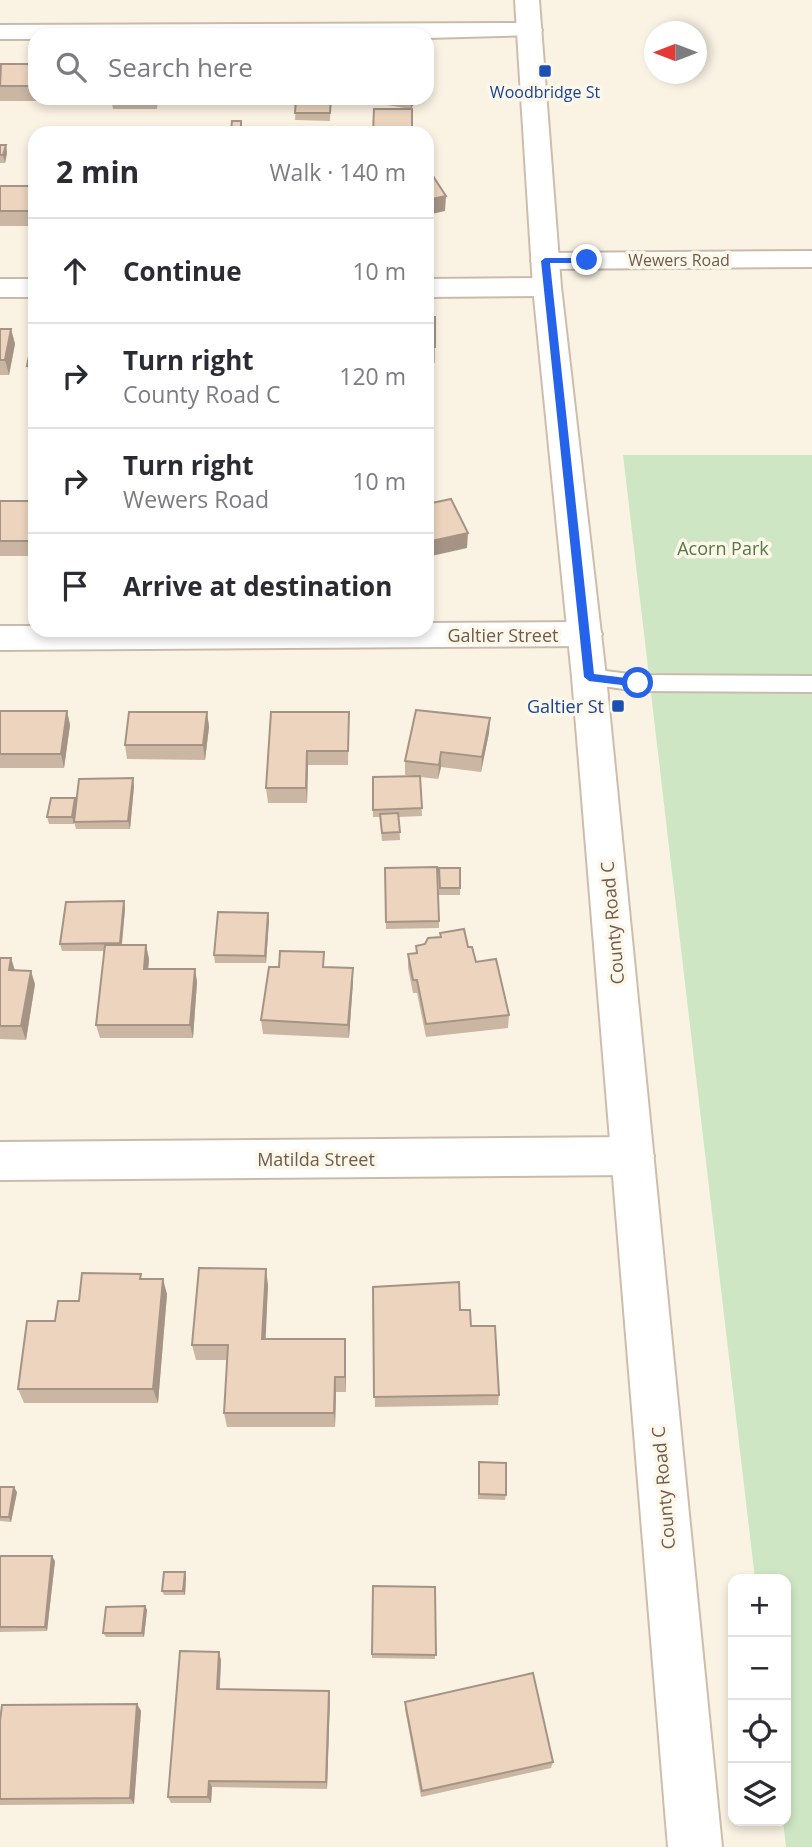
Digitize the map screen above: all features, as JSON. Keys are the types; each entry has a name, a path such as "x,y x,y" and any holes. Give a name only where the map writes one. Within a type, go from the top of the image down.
{"street":[{"path":"124,28 529,15"},
{"name":"County Road C","path":"529,15 546,274 585,634 695,1847"},
{"path":"0,32 28,31"},
{"name":"Wewers Road","path":"434,287 546,274 812,259"},
{"path":"0,288 28,288"},
{"name":"Galtier Street","path":"434,635 585,634"},
{"name":"Galtier Street","path":"0,638 146,637"},
{"name":"Matilda Street","path":"0,1161 633,1156"}],"lane":[{"path":"589,677 638,683 812,684"}],"green space":[{"name":"Acorn Park","path":"623,455 812,455 812,1847 786,1847 784,1826 791,1826 791,1574 754,1574"}],"building":[{"path":"1,64 28,64 28,86 0,86"},
{"path":"296,105 331,105 330,113 295,113"},
{"path":"374,109 412,109 412,126 373,126"},
{"path":"232,121 241,121 241,126 232,126"},
{"path":"0,145 6,145 3,155 0,155"},
{"path":"434,178 446,196 434,199"},
{"path":"0,186 28,186 28,211 0,211"},
{"path":"0,329 11,329 5,360 0,360"},
{"path":"451,499 468,533 434,540 434,503"},
{"path":"0,501 28,501 28,541 0,541"},
{"path":"416,710 490,718 482,757 441,752 439,765 405,761"},
{"path":"0,711 67,711 61,754 0,754"},
{"path":"129,712 207,712 203,745 125,745"},
{"path":"271,712 349,712 348,751 307,751 306,788 266,788"},
{"path":"420,776 422,808 373,810 373,777"},
{"path":"133,778 128,821 74,822 79,779"},
{"path":"51,798 75,798 72,817 47,817"},
{"path":"398,813 400,832 382,833 380,814"},
{"path":"437,867 439,921 386,922 385,868"},
{"path":"439,868 460,868 460,888 440,888"},
{"path":"124,901 120,943 60,944 66,902"},
{"path":"218,912 268,913 265,956 214,955"},
{"path":"464,929 468,947 472,947 476,962 496,959 509,1015 426,1024 417,980 413,980 408,954 417,953 416,946 425,944 428,938 441,937 440,933"},
{"path":"105,945 146,945 144,969 195,969 190,1025 96,1025"},
{"path":"280,951 324,952 323,967 353,968 348,1025 261,1020 269,967 279,967"},
{"path":"0,958 11,958 9,970 31,971 21,1026 0,1026"},
{"path":"199,1268 266,1269 262,1339 345,1339 345,1377 335,1377 334,1413 224,1413 228,1345 192,1345"},
{"path":"82,1273 141,1274 140,1279 163,1279 153,1389 18,1389 27,1321 55,1321 58,1301 79,1301"},
{"path":"459,1282 460,1310 470,1310 471,1326 495,1326 499,1395 374,1397 373,1287"},
{"path":"479,1462 506,1463 506,1495 479,1494"},
{"path":"0,1487 14,1487 9,1517 0,1517"},
{"path":"0,1556 52,1556 45,1627 0,1627"},
{"path":"164,1572 185,1572 183,1591 162,1591"},
{"path":"373,1586 435,1587 436,1655 372,1654"},
{"path":"145,1606 142,1633 103,1633 106,1607"},
{"path":"180,1651 219,1652 217,1689 329,1691 326,1782 209,1781 208,1797 168,1797"},
{"path":"533,1673 553,1762 422,1791 405,1702"},
{"path":"137,1704 130,1798 0,1799 2,1705"}],"place":[{"name":"Woodbridge St","path":"545,71"},
{"name":"Galtier St","path":"618,706"}],"route":[{"path":"587,260 545,261 589,677 638,683"}]}
